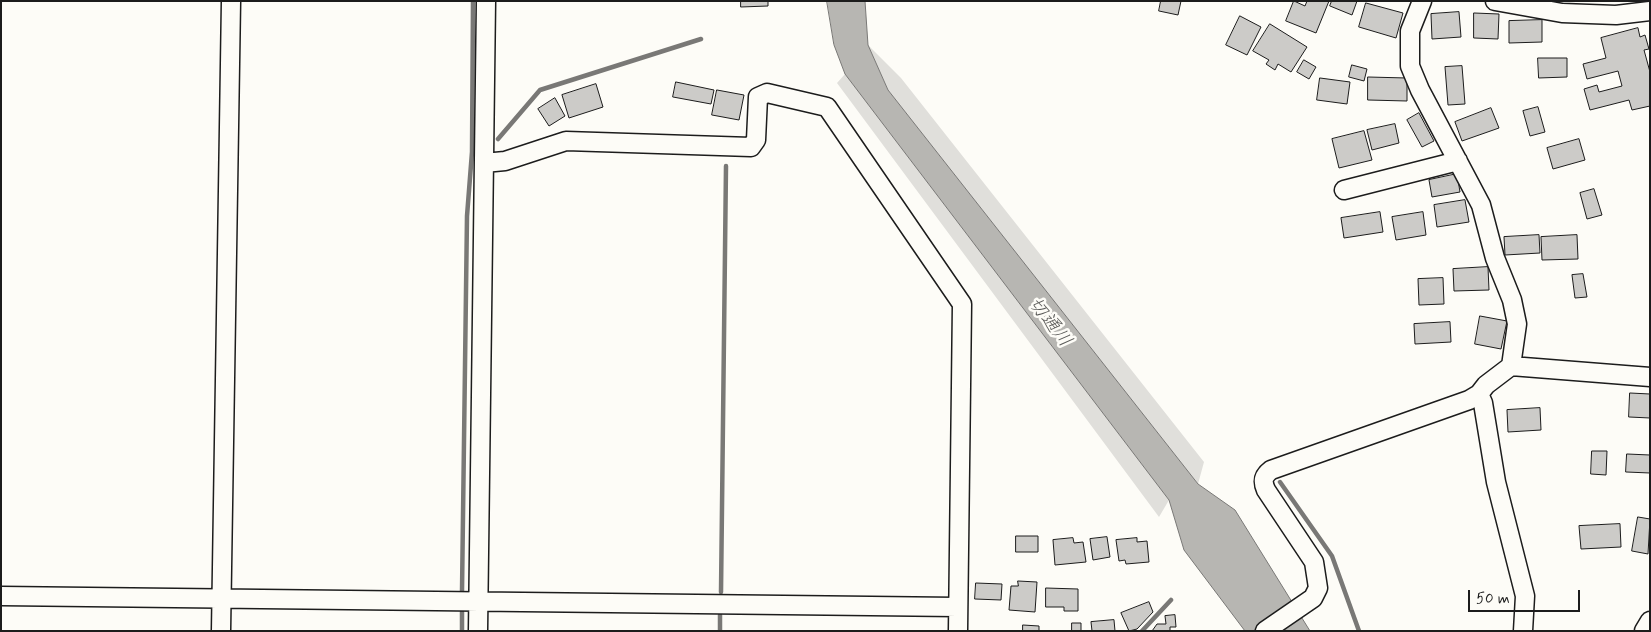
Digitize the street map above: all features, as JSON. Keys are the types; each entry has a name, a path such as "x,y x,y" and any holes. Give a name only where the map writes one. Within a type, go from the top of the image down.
{"street":[{"path":"221,631 231,1"},
{"path":"478,631 486,1"},
{"path":"1422,1 1410,31 1410,66 1420,90 1481,205 1494,258 1512,300 1517,324 1511,366"},
{"path":"1495,1 1562,13 1616,16 1650,11"},
{"path":"484,163 505,161 566,141 751,147 756,140 758,97 767,92 827,107 962,304 958,631"},
{"path":"1344,190 1458,161"},
{"path":"1265,631 1313,598 1318,588 1314,562 1266,490 1263,482 1265,475 1271,470 1439,411 1479,394 1486,385 1511,366 1650,377"},
{"path":"1479,394 1483,403 1496,482 1525,596 1523,631"},
{"path":"1,596 957,607"},
{"path":"1644,631 1650,621"}],"shaded area":[{"path":"868,45 901,78 1204,462 1198,484 888,90"},
{"path":"845,74 1169,500 1159,517 837,83"}],"water":[{"name":"切通川","path":"827,1 865,1 868,45 888,90 1198,484 1235,510 1310,631 1245,631 1184,550 1169,500 845,74 834,45"}],"building":[{"path":"741,1 768,1 768,6 741,7"},
{"path":"1161,1 1181,1 1178,15 1159,11"},
{"path":"1294,1 1305,6 1307,1 1329,1 1316,33 1286,21"},
{"path":"1332,1 1357,1 1352,15 1330,6"},
{"path":"1366,3 1403,13 1396,38 1359,27"},
{"path":"1459,12 1461,37 1432,39 1431,14"},
{"path":"1474,13 1499,14 1498,39 1474,38"},
{"path":"1240,16 1261,27 1247,55 1226,45"},
{"path":"1542,20 1542,42 1509,43 1509,21"},
{"path":"1270,24 1307,47 1291,72 1278,64 1275,70 1266,64 1269,60 1253,51"},
{"path":"1638,28 1640,37 1645,35 1649,49 1644,50 1650,72 1650,106 1632,110 1629,100 1590,110 1584,89 1597,85 1599,92 1622,86 1618,71 1587,79 1583,64 1606,58 1601,38"},
{"path":"1538,58 1567,58 1567,77 1539,78"},
{"path":"1304,60 1316,67 1309,79 1297,72"},
{"path":"1352,65 1367,69 1364,81 1349,77"},
{"path":"1462,66 1465,104 1448,105 1445,67"},
{"path":"1368,77 1407,78 1407,101 1368,100"},
{"path":"1320,78 1350,82 1347,104 1317,100"},
{"path":"676,82 714,90 711,104 673,97"},
{"path":"596,84 603,107 569,118 562,95"},
{"path":"717,90 744,95 739,120 712,115"},
{"path":"555,98 565,116 549,126 538,109"},
{"path":"1538,107 1545,132 1530,136 1523,111"},
{"path":"1491,108 1499,128 1462,141 1455,122"},
{"path":"1419,113 1434,141 1422,147 1407,120"},
{"path":"1395,124 1399,143 1372,150 1367,130"},
{"path":"1364,131 1372,160 1339,168 1332,139"},
{"path":"1579,139 1585,160 1553,169 1547,148"},
{"path":"1457,174 1460,192 1432,197 1429,180"},
{"path":"1594,189 1602,215 1587,219 1580,193"},
{"path":"1465,200 1469,222 1437,227 1434,205"},
{"path":"1380,212 1383,232 1344,238 1341,218"},
{"path":"1423,212 1426,235 1396,240 1392,217"},
{"path":"1539,235 1540,253 1505,255 1504,237"},
{"path":"1577,235 1578,259 1542,260 1541,237"},
{"path":"1488,267 1489,290 1454,291 1453,269"},
{"path":"1583,274 1587,297 1575,298 1572,275"},
{"path":"1443,278 1444,304 1419,305 1418,279"},
{"path":"1480,316 1507,321 1501,349 1475,344"},
{"path":"1450,322 1451,342 1415,344 1414,324"},
{"path":"1630,393 1650,394 1650,418 1629,417"},
{"path":"1540,408 1541,430 1508,432 1507,410"},
{"path":"1592,451 1607,451 1606,475 1591,474"},
{"path":"1627,454 1650,455 1650,473 1626,472"},
{"path":"1638,517 1650,519 1648,554 1632,551"},
{"path":"1620,524 1621,547 1581,549 1579,526"},
{"path":"1016,536 1038,536 1038,552 1016,552"},
{"path":"1107,537 1110,557 1093,560 1090,539"},
{"path":"1073,538 1074,543 1083,542 1086,562 1055,565 1053,540"},
{"path":"1137,538 1137,542 1147,541 1149,562 1126,564 1125,560 1119,561 1116,540"},
{"path":"1018,581 1037,582 1035,612 1009,610 1011,586 1018,586"},
{"path":"976,583 1002,584 1001,600 975,599"},
{"path":"1046,588 1078,589 1078,611 1064,611 1064,607 1046,607"},
{"path":"1149,602 1153,612 1137,629 1129,631 1121,613"},
{"path":"1175,615 1176,627 1170,627 1170,631 1152,631 1157,624 1166,624 1165,616"},
{"path":"1114,620 1115,631 1092,631 1091,622"},
{"path":"1072,623 1081,623 1081,631 1072,631"},
{"path":"1023,625 1039,626 1039,631 1023,631"}],"waterway":[{"path":"462,591 467,216 472,152 473,1"},
{"path":"498,139 540,90 701,39"},
{"path":"721,592 726,166"},
{"path":"1280,482 1332,556 1359,631"},
{"path":"1142,631 1171,600"},
{"path":"462,612 462,631"},
{"path":"720,615 720,631"}]}
